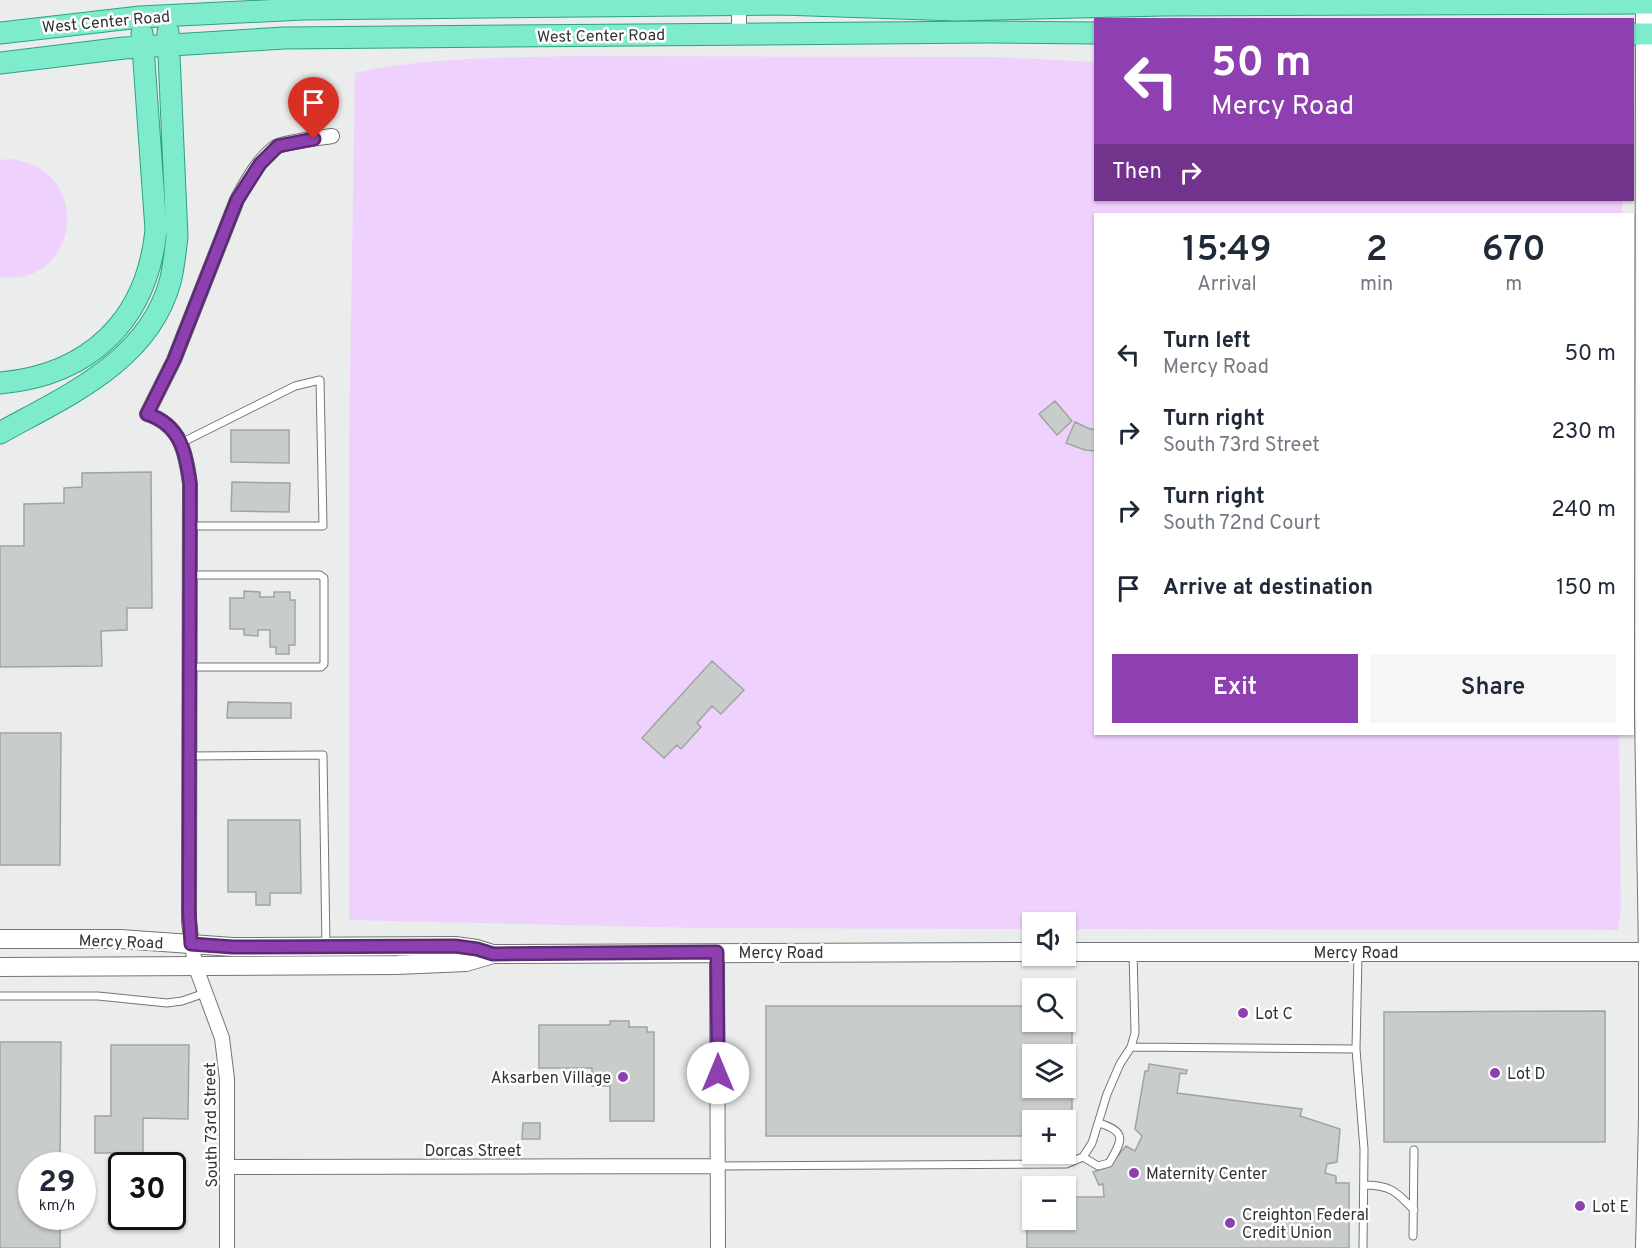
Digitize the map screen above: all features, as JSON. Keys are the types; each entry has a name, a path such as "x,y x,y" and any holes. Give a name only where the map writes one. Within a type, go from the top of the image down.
{"main road":[{"name":"West Center Road","path":"0,33 140,17 348,4 739,2 956,10 1186,5 1647,2"},
{"path":"1645,1248 1648,952 1644,713 1643,34 1647,2"},
{"path":"0,433 99,376 138,343 163,303 175,262 177,237 168,15"},
{"path":"0,382 43,376 69,365 88,353 107,339 122,323 136,302 147,278 154,252 156,230 140,17"},
{"name":"West Center Road","path":"0,63 143,46 284,38 1094,33"},
{"name":"Mercy Road","path":"0,939 120,939 233,947 455,946 493,954"},
{"name":"Mercy Road","path":"0,967 396,965 466,962 493,954 1022,952"},
{"name":"Mercy Road","path":"1076,952 1648,952"}],"street":[{"path":"739,2 739,34"},
{"name":"South 73rd Street","path":"227,1248 225,1054 218,1023 195,965 189,911 190,484 188,465 181,443 162,419 147,414 174,360 237,200 247,182 278,146 332,136"},
{"path":"717,952 718,1248"},
{"name":"Dorcas Street","path":"227,1167 718,1166"}],"lane":[{"path":"181,443 295,386 320,380 323,526 190,526"},
{"path":"190,575 321,575 324,578 324,664 321,667 190,667"},
{"path":"190,756 323,755 326,946"},
{"path":"1358,951 1356,1049 1364,1149 1363,1248"},
{"path":"718,1166 1066,1164 1083,1157 1092,1143 1115,1074 1131,1047 1134,1033 1133,952"},
{"path":"0,996 98,996 167,1003 182,1001 205,993"},
{"path":"1131,1047 1356,1049"},
{"path":"1083,1157 1098,1166 1109,1163 1119,1146 1120,1137 1113,1127 1099,1122"},
{"path":"1413,1236 1414,1150"},
{"path":"1364,1185 1380,1185 1395,1190 1414,1210"}],"shaded area":[{"path":"574,56 995,57 1094,62 1094,201 1622,201 1622,213 1094,213 1094,735 1619,735 1621,910 1618,930 1076,929 1076,912 1022,912 1022,929 697,928 349,920 349,441 355,73 436,61"},
{"path":"10,159 37,167 56,183 65,203 67,226 61,247 47,264 27,275 0,277 0,160"}],"building":[{"path":"1055,401 1072,421 1057,435 1039,414"},
{"path":"1075,422 1094,429 1094,451 1066,443"},
{"path":"231,430 289,430 289,463 231,462"},
{"path":"151,472 152,608 127,608 127,630 101,631 102,666 0,667 0,546 24,546 24,504 64,503 64,488 82,487 82,473"},
{"path":"232,482 290,483 289,512 231,511"},
{"path":"244,591 260,592 260,597 274,597 274,592 290,592 290,600 295,600 295,645 289,645 289,654 276,654 276,647 270,647 270,630 258,630 258,636 244,635 244,629 230,629 230,598 244,598"},
{"path":"712,661 744,690 721,714 712,706 697,723 701,727 681,749 677,745 664,758 642,738"},
{"path":"228,702 291,703 291,718 227,718"},
{"path":"0,733 61,733 60,865 0,865"},
{"path":"228,820 300,820 301,893 270,893 270,905 256,905 256,892 228,892"},
{"path":"766,1006 1022,1006 1022,1032 1072,1032 1072,1044 1022,1044 1022,1098 1072,1098 1072,1110 1022,1110 1022,1136 766,1136"},
{"name":"Lot D","path":"1605,1011 1605,1142 1384,1142 1384,1012"},
{"name":"Aksarben Village","path":"610,1021 629,1021 629,1027 647,1027 647,1032 654,1032 654,1121 610,1121 610,1086 592,1086 592,1068 539,1068 539,1025 610,1025"},
{"path":"0,1042 61,1042 60,1152 18,1152 18,1230 60,1230 60,1248 0,1248"},
{"path":"111,1045 189,1045 188,1119 143,1118 143,1152 96,1153 95,1116 111,1116"},
{"path":"1149,1064 1187,1070 1186,1074 1180,1073 1177,1093 1302,1109 1300,1116 1340,1129 1337,1162 1327,1164 1325,1173 1336,1176 1336,1183 1349,1183 1349,1248 1027,1248 1027,1230 1076,1230 1076,1197 1104,1197 1103,1184 1099,1185 1093,1172 1108,1167 1126,1146 1135,1151 1142,1136 1135,1129 1145,1071 1148,1071"},
{"path":"523,1123 540,1123 540,1139 522,1139"}],"place":[{"name":"Lot C","path":"1243,1013"},
{"name":"Lot D","path":"1495,1073"},
{"name":"Aksarben Village","path":"623,1077"},
{"name":"Maternity Center","path":"1134,1173"},
{"name":"Lot E","path":"1580,1206"},
{"name":"Creighton Federal Credit Union","path":"1230,1223"}],"route":[{"path":"314,139 278,146 260,164 247,182 237,200 174,360 147,414 162,419 181,443 188,465 190,484 189,922 191,944 233,947 455,946 493,954 717,952 718,1073"}]}
